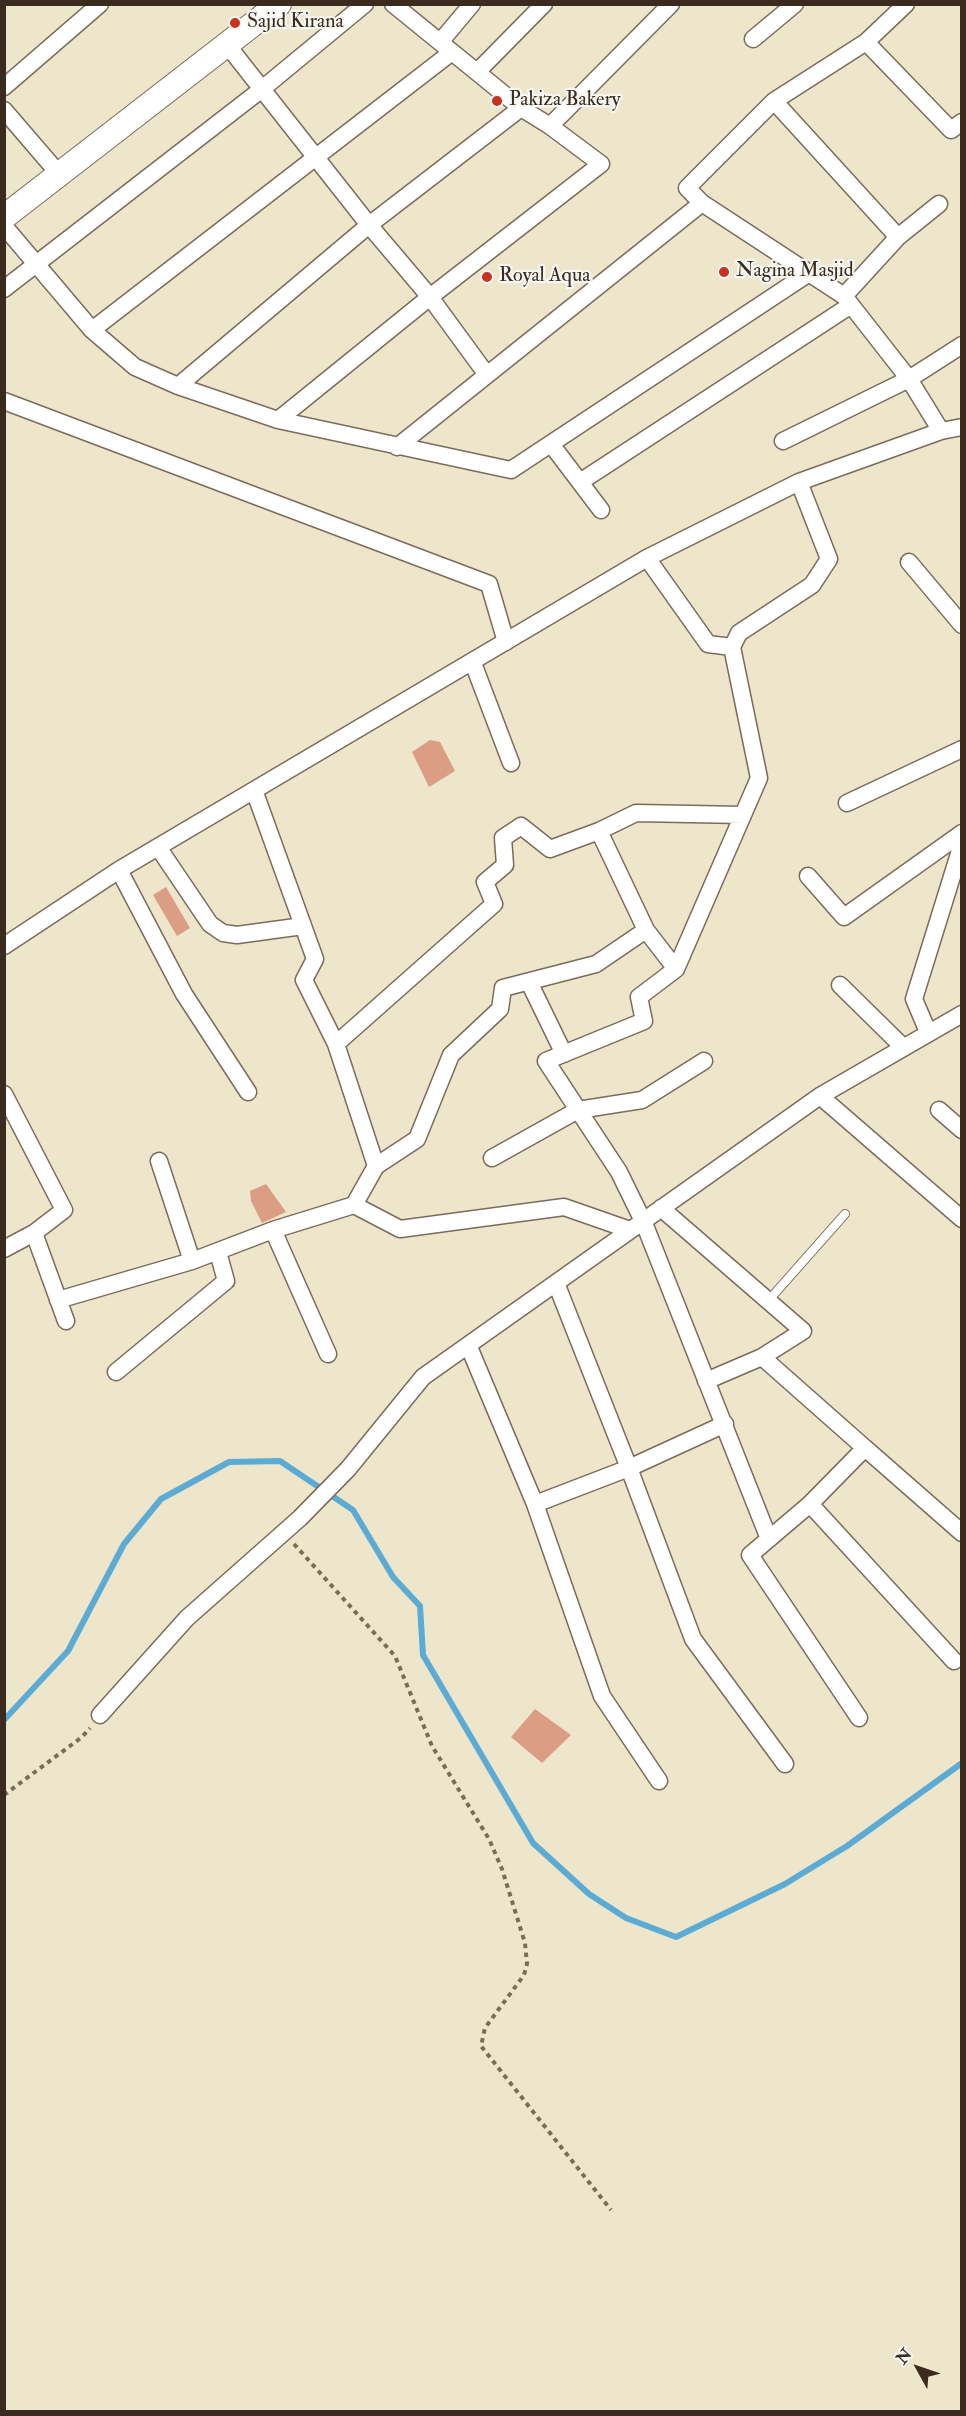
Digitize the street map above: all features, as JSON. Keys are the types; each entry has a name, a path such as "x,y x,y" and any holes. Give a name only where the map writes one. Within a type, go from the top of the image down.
{"main road":[{"path":"4,217 228,46 273,6"}],"street":[{"path":"4,87 100,4"},
{"path":"4,289 262,89 365,4"},
{"path":"278,420 430,297 601,164 550,126 521,108 393,4"},
{"path":"92,330 316,156 446,47 472,4"},
{"path":"478,71 544,4"},
{"path":"753,39 795,4"},
{"path":"906,4 866,42 774,101 687,188 702,203 848,301 909,379 941,431"},
{"path":"550,126 665,7"},
{"path":"866,42 951,130 962,122"},
{"path":"228,46 369,225 430,297 487,375"},
{"path":"774,101 898,237"},
{"path":"178,386 369,225 521,108"},
{"path":"4,110 59,174"},
{"path":"397,447 702,203"},
{"path":"580,482 848,301 898,237 939,204"},
{"path":"4,226 92,330 135,367 178,386 278,420 511,470 809,273"},
{"path":"783,441 909,379 962,345"},
{"path":"4,400 489,584 506,642"},
{"path":"4,946 119,870 473,663 647,558 799,482 941,431 962,427"},
{"path":"551,444 601,510"},
{"path":"770,1539 725,1424 637,1227 619,1172 546,1061 644,1021 639,997 676,969 759,778 732,647 739,633 812,585 829,559 799,482"},
{"path":"647,558 708,644 732,647"},
{"path":"909,562 962,625"},
{"path":"473,663 511,763"},
{"path":"847,803 962,749"},
{"path":"254,789 315,959 304,980 336,1044 376,1166"},
{"path":"336,1044 494,904 485,882 505,865 503,838 521,826 550,849 599,831 636,813 743,814"},
{"path":"599,831 646,930 676,969"},
{"path":"808,876 844,917 962,833"},
{"path":"928,1032 914,999 962,844"},
{"path":"158,847 210,924 223,933 237,935 303,926"},
{"path":"119,870 184,994 248,1092"},
{"path":"58,1300 192,1261 273,1230 354,1205 376,1166 417,1139 451,1055 500,1009 503,988 596,964 646,930"},
{"path":"530,982 564,1054"},
{"path":"840,985 903,1047"},
{"path":"100,1715 187,1618 283,1533 342,1475 423,1377 469,1347 820,1096 928,1032 960,1017"},
{"path":"492,1158 578,1110 642,1100 704,1061"},
{"path":"820,1096 962,1219"},
{"path":"4,1249 34,1233 64,1210 7,1103"},
{"path":"939,1110 962,1130"},
{"path":"159,1161 192,1261"},
{"path":"354,1205 400,1229 564,1207 637,1227"},
{"path":"661,1208 803,1331 762,1357 706,1381"},
{"path":"273,1230 328,1354"},
{"path":"34,1233 66,1321"},
{"path":"116,1372 226,1281 218,1252"},
{"path":"556,1283 629,1467 693,1639 785,1764"},
{"path":"469,1347 535,1504 602,1696 659,1781"},
{"path":"762,1357 962,1533"},
{"path":"535,1504 629,1467 725,1424"},
{"path":"859,1718 750,1555 810,1504 865,1448"},
{"path":"810,1504 954,1661"}],"lane":[{"path":"768,1301 845,1214"}],"path":[{"path":"283,1533 395,1656 432,1746 489,1839 502,1869 525,1943 527,1964 524,1975 485,2028 481,2046 486,2056 611,2210"},
{"path":"4,1795 82,1737 100,1715"}],"building":[{"path":"430,740 440,742 455,771 429,787 412,752"},
{"path":"166,887 190,928 177,936 153,895"},
{"path":"266,1184 286,1212 262,1223 251,1201 250,1191"},
{"path":"535,1709 571,1735 542,1763 511,1737"}],"waterway":[{"path":"4,1720 68,1651 124,1544 161,1499 229,1462 280,1461 353,1510 393,1577 420,1606 423,1655 533,1843 589,1894 626,1918 676,1937 785,1884 847,1846 962,1763"}],"place":[{"name":"Sajid Kirana","path":"235,23"},
{"name":"Pakiza Bakery","path":"497,101"},
{"name":"Nagina Masjid","path":"724,272"},
{"name":"Royal Aqua","path":"487,277"}]}
